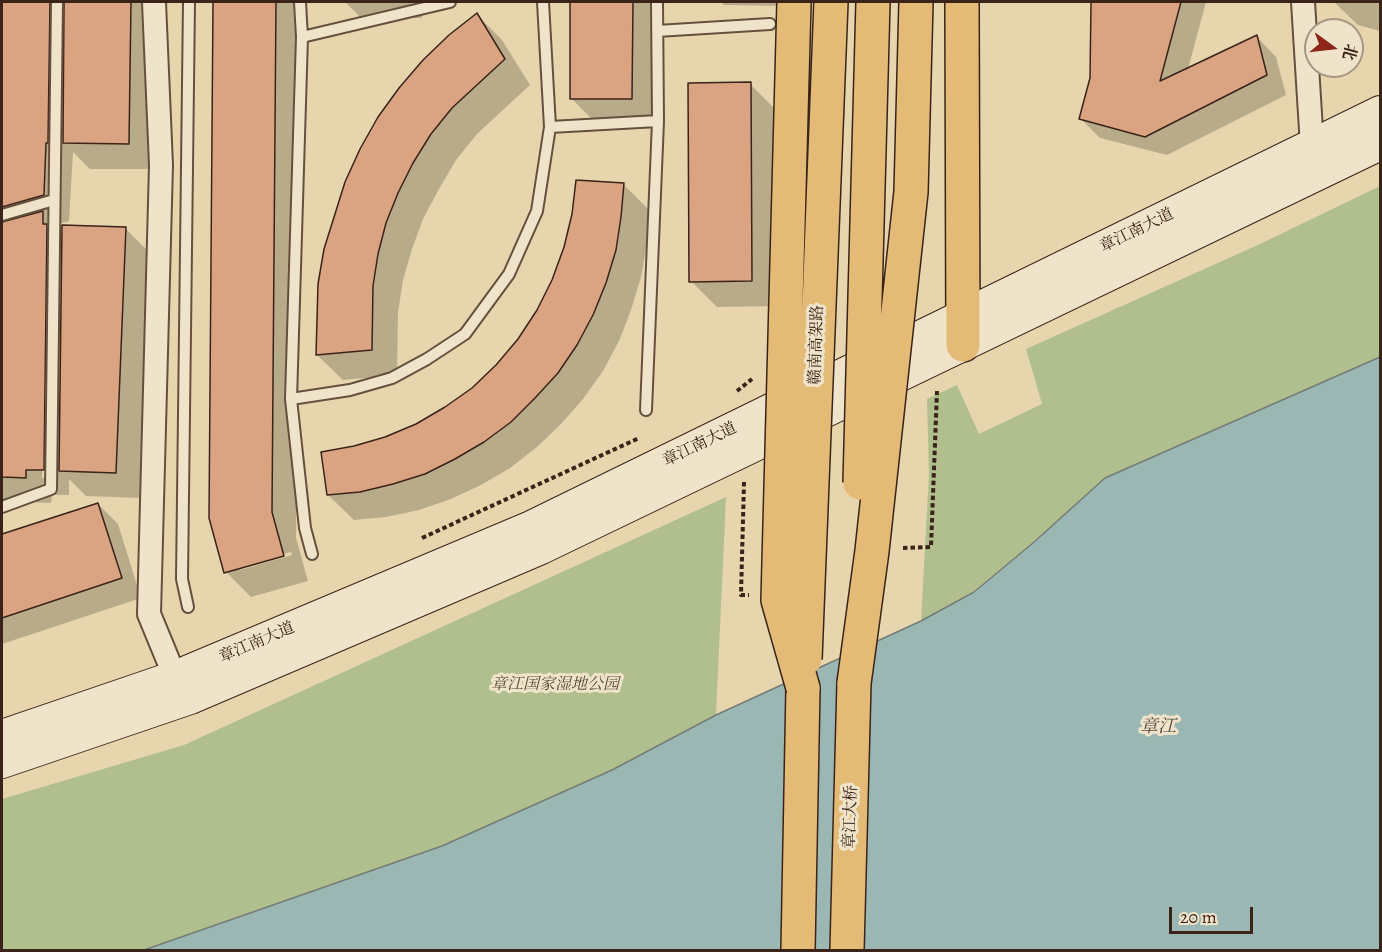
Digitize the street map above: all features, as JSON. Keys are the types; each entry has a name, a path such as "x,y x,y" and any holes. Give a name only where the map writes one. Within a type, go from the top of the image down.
{"main road":[{"path":"794,2 778,600 803,688 798,951"},
{"path":"799,410 810,2"},
{"name":"赣南高架路","path":"803,688 831,2"},
{"path":"854,683 873,2"},
{"path":"854,683 873,539 911,192 916,2"},
{"path":"962,2 963,331"},
{"name":"章江南大道","path":"963,331 1380,112"},
{"name":"章江南大道","path":"2,736 175,677 529,528 799,410 963,331 1380,144"},
{"name":"章江南大道","path":"2,762 212,689 541,548 799,410"},
{"name":"章江大桥","path":"847,951 854,683"}],"street":[{"path":"154,2 161,165 149,614 175,677"},
{"path":"1303,2 1312,146"}],"lane":[{"path":"2,507 51,489 57,2"},
{"path":"188,607 182,579 189,2"},
{"path":"300,2 302,38 291,399 305,528 312,554"},
{"path":"302,38 430,4 450,2"},
{"path":"291,399 350,390 392,378 427,359 465,334 509,274 537,212 550,127 543,2"},
{"path":"646,410 658,121 657,2"},
{"path":"657,31 770,24"},
{"path":"550,127 658,121"},
{"path":"2,215 54,200"}],"path":[{"path":"732,396 756,376"},
{"path":"900,548 931,547 938,381"},
{"path":"417,540 645,435"},
{"path":"745,475 741,595 755,596"}],"green space":[{"path":"1380,186 1380,357 1105,478 1033,543 974,591 921,621 929,475 927,399 957,385 979,434 1042,404 1026,349 1260,244"},
{"name":"章江国家湿地公园","path":"726,497 716,715 612,770 442,846 144,950 2,950 2,799 184,745"}],"water":[{"name":"章江","path":"1380,357 1380,950 144,950 442,846 612,770 716,715 921,621 974,592 1105,478"}],"building":[{"path":"2,2 50,2 48,143 46,143 44,195 2,207"},
{"path":"64,2 131,2 129,144 63,143"},
{"path":"213,2 276,2 272,512 284,556 224,573 209,518"},
{"path":"570,2 633,2 632,99 570,99"},
{"path":"1091,2 1181,2 1160,81 1257,35 1267,75 1145,137 1079,119 1090,78"},
{"path":"477,13 505,59 452,108 431,134 398,193 386,223 378,254 373,286 372,350 316,355 318,284 324,249 345,182 360,149 378,117 423,60"},
{"path":"751,82 752,281 689,282 688,83"},
{"path":"576,180 624,183 621,217 616,250 606,283 577,345 558,373 511,422 484,442 455,459 425,474 393,484 360,492 327,495 321,452 385,437 416,424 472,388 518,339 537,310 552,280 564,247 572,214"},
{"path":"43,211 43,224 47,224 44,470 26,470 26,478 2,477 2,222"},
{"path":"62,225 126,227 116,473 59,471"},
{"path":"98,503 122,578 2,618 2,534"}]}
